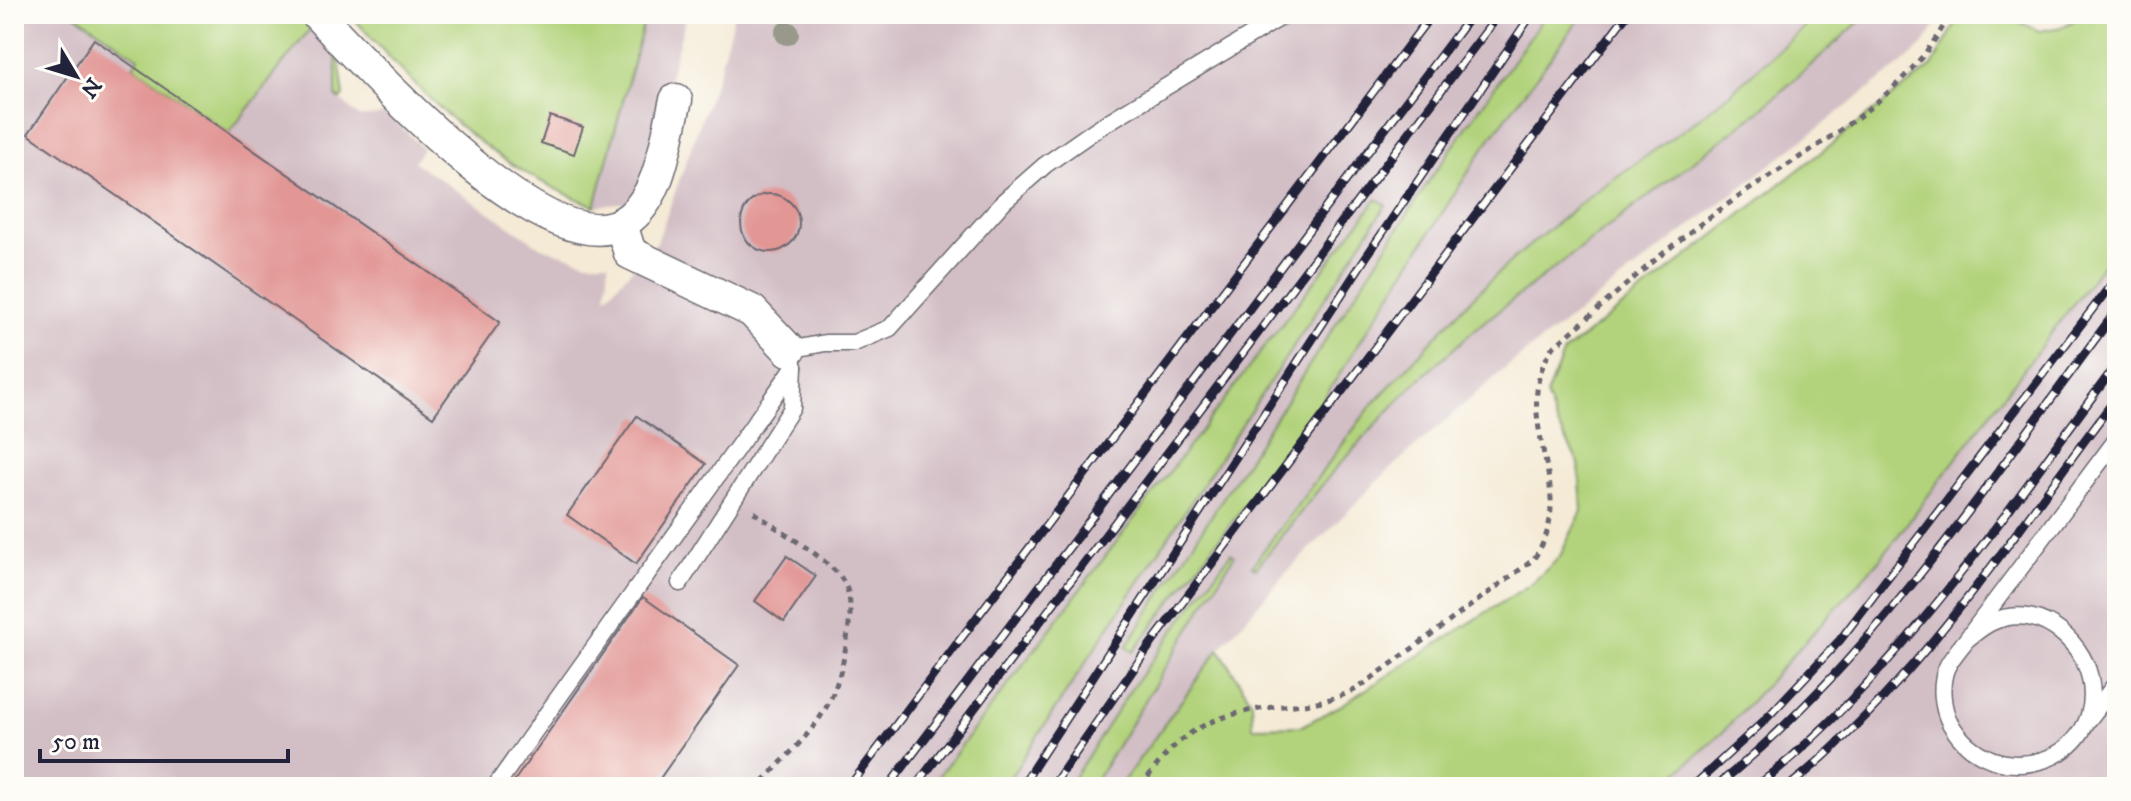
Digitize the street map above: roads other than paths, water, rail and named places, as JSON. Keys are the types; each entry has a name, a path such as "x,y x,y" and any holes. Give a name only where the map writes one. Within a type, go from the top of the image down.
{"street":[{"path":"317,14 422,123 515,199 569,222 608,229 621,224 642,207 649,195 676,100"},
{"path":"621,224 630,253 752,311 792,358"}],"lane":[{"path":"495,787 621,606 657,565 792,358 825,343 854,343 890,328 1004,201 1045,165 1098,128 1286,14"},
{"path":"680,583 792,408 792,358"},
{"path":"2117,439 1946,668 1943,692 1947,716 1958,737 1976,754 1998,764 2022,766 2045,760 2066,748 2117,682"},
{"path":"1967,639 1994,621 2016,617 2038,619 2059,629 2075,644 2089,674 2090,708 2081,729"}],"railway":[{"path":"849,787 1432,14"},
{"path":"888,787 1472,14"},
{"path":"915,787 1499,14"},
{"path":"1021,787 1366,257 1532,14"},
{"path":"1052,787 1148,648 1627,14"},
{"path":"1692,787 1764,721 1840,640 2117,277"},
{"path":"1715,787 1773,736 1880,623 1978,499 2117,310"},
{"path":"1756,787 1809,742 1905,641 1992,532 2117,364"},
{"path":"1788,787 1836,745 1924,652 2117,397"}]}
